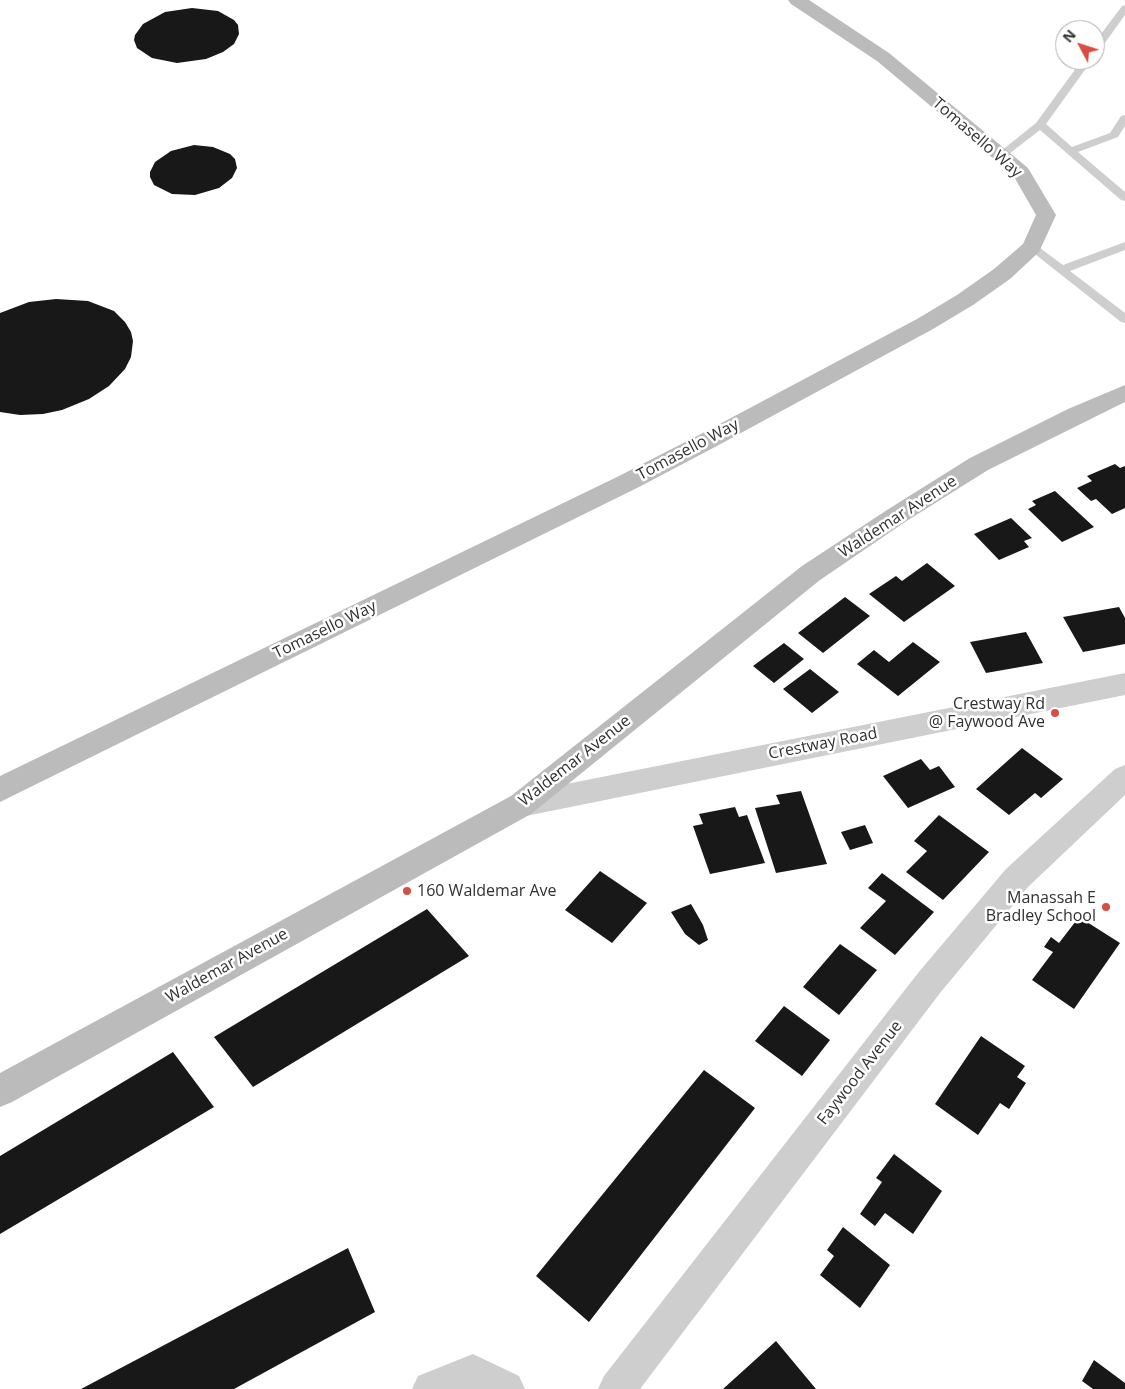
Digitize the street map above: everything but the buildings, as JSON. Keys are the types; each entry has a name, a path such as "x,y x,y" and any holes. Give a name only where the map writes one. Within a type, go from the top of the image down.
{"street":[{"name":"Tomasello Way","path":"0,790 619,486 784,400 902,337 957,305 1002,274 1032,247 1046,215 1021,172 883,57 798,0"},
{"name":"Waldemar Avenue","path":"0,1091 521,805 811,573 896,516 979,464 1076,414 1125,393"},
{"name":"Crestway Road","path":"521,805 1125,684"},
{"name":"Faywood Avenue","path":"617,1389 929,983 1017,878 1125,777"},
{"path":"432,1389 472,1373 506,1389"}],"lane":[{"path":"1105,35 1125,8"},
{"path":"1001,156 1040,124 1080,70"},
{"path":"1070,151 1114,135 1125,118"},
{"path":"1040,124 1125,198"},
{"path":"1061,270 1125,246"},
{"path":"1032,247 1125,319"}],"place":[{"name":"Crestway Rd @ Faywood Ave","path":"1055,713"},
{"name":"160 Waldemar Ave","path":"407,891"},
{"name":"Manassah E Bradley School","path":"1106,907"}]}
